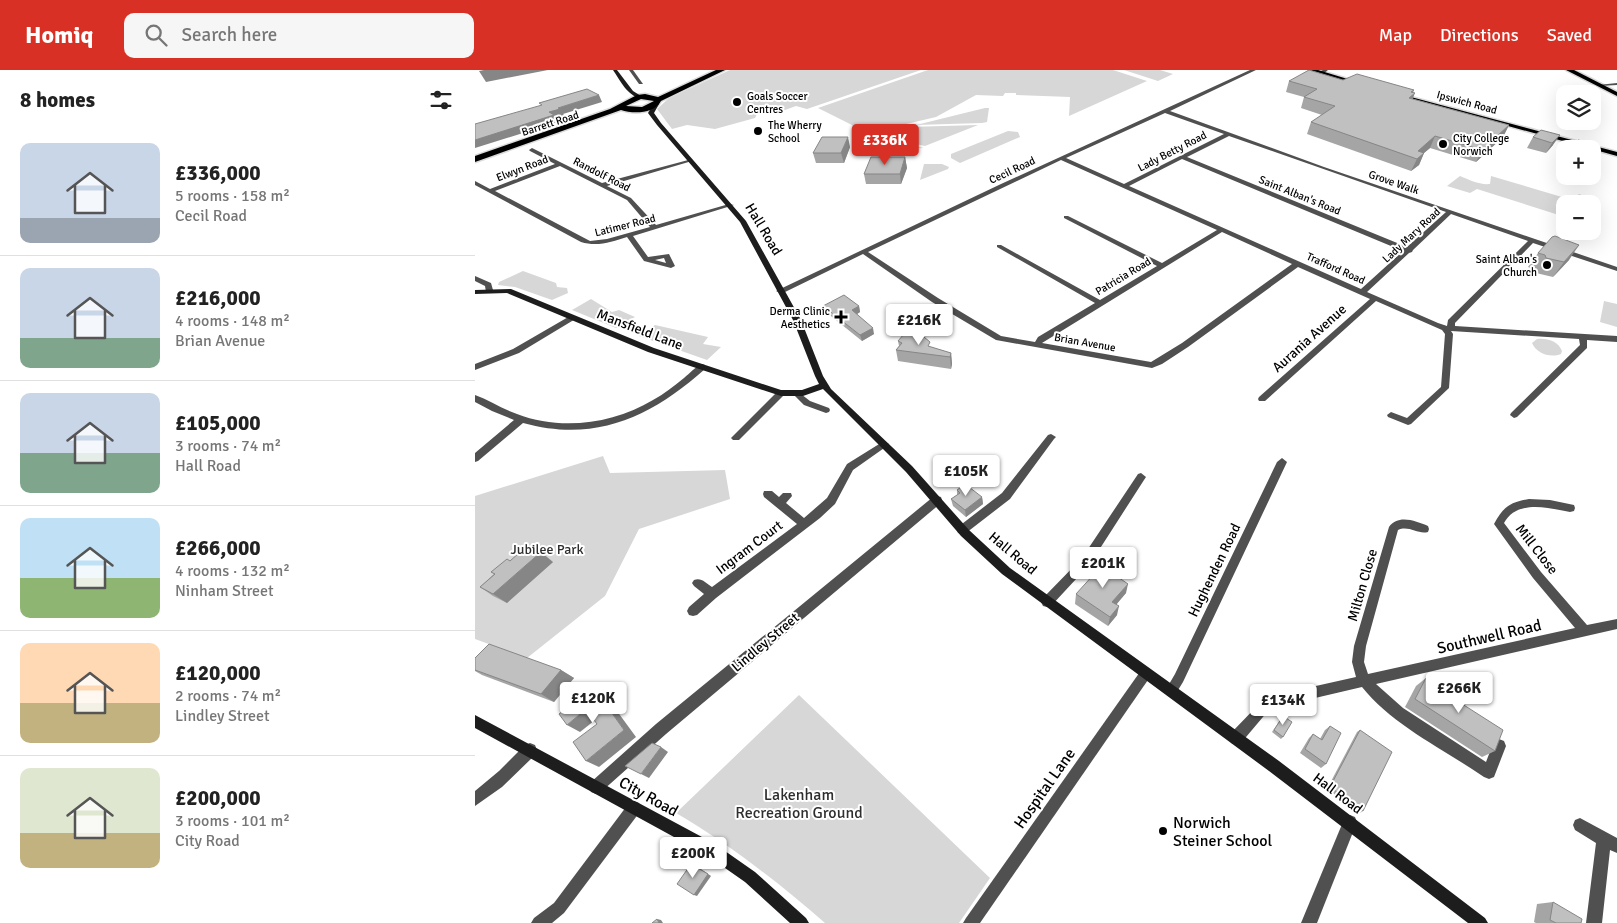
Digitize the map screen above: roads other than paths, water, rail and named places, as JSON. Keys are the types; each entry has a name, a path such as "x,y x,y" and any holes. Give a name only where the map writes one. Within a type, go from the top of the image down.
{"highway":[{"path":"636,110 657,102 722,70"},
{"path":"625,104 643,97 687,86"},
{"path":"643,97 657,102"},
{"name":"Hall Road","path":"625,104 636,110"},
{"name":"Barrett Road","path":"475,159 625,104"},
{"name":"Barrett Road","path":"475,159 615,113 636,110"}],"main road":[{"path":"1312,70 1323,71 1369,86"},
{"path":"1569,70 1600,85"},
{"path":"1601,86 1617,94"},
{"name":"Ipswich Road","path":"1392,92 1617,154"}],"street":[{"path":"615,70 631,92 643,97"},
{"path":"631,70 641,83"},
{"name":"Cecil Road","path":"780,291 1061,158 1254,70"},
{"path":"1600,85 1617,84"},
{"path":"625,104 631,92"},
{"path":"657,102 651,114 659,124"},
{"name":"Hall Road","path":"636,110 659,124 743,221 803,333 822,381 831,394 884,444 937,500 962,530 1006,570 1047,602 1350,822 1465,918 1480,923"},
{"name":"Grove Walk","path":"1166,111 1617,269"},
{"name":"Lady Betty Road","path":"1125,186 1228,134"},
{"name":"Randolf Road","path":"532,150 603,185 634,203 655,228"},
{"name":"Saint Alban's Road","path":"1182,157 1409,251"},
{"name":"Trafford Road","path":"1061,158 1223,229 1297,264 1448,328 1617,339"},
{"path":"603,185 690,160"},
{"name":"Elwyn Road","path":"490,191 560,164"},
{"name":"Latimer Road","path":"475,183 583,241 598,243 731,205"},
{"name":"Lady Mary Road","path":"1363,292 1451,212"},
{"path":"1066,217 1162,266"},
{"name":"Patricia Road","path":"1037,344 1041,339 1223,229"},
{"path":"629,235 646,260"},
{"path":"1391,415 1411,425 1445,388 1448,328 1451,322 1532,240"},
{"path":"999,246 1101,303"},
{"name":"Brian Avenue","path":"863,251 935,300 999,338 1152,364 1159,362 1185,345 1297,264"},
{"path":"475,278 484,281 488,285 489,290"},
{"name":"Mansfield Lane","path":"475,292 489,290 508,291 651,350 781,393 797,394 822,381"},
{"name":"Aurania Avenue","path":"1262,399 1375,298"},
{"path":"475,367 516,351 573,318"},
{"path":"1514,415 1584,346 1583,338"},
{"path":"475,398 493,408 545,426 585,426 629,416 647,408 672,392 702,367"},
{"path":"736,438 781,393"},
{"name":"Mansfield Lane","path":"797,394 807,403 826,410"},
{"path":"475,458 522,419"},
{"path":"962,530 1006,496 1051,437"},
{"name":"Ingram Court","path":"693,611 831,501 850,468 884,444"},
{"name":"Hughenden Road","path":"1171,691 1283,462"},
{"path":"1047,602 1086,561 1141,477"},
{"name":"Ingram Court","path":"768,494 783,500 804,524"},
{"name":"Lindley Street","path":"596,787 661,729 937,500"},
{"name":"Mill Close","path":"1569,508 1547,503 1525,503 1513,507 1502,515 1499,524 1537,575 1585,631"},
{"name":"Milton Close","path":"1366,681 1361,673 1358,655 1394,527 1407,523 1424,529"},
{"name":"Ingram Court","path":"698,583 712,594"},
{"name":"Southwell Road","path":"1236,738 1264,707 1280,700 1617,624"},
{"name":"Hospital Lane","path":"971,923 1146,673"},
{"path":"1366,681 1379,697 1396,711 1489,772 1499,746"},
{"name":"City Road","path":"475,721 710,850 750,877 801,923"},
{"path":"475,799 498,782 530,750"},
{"path":"539,923 559,908 634,808"},
{"path":"1309,923 1350,822"},
{"path":"1580,825 1611,842 1594,923"}],"place":[{"name":"Goals Soccer Centres","path":"737,102"},
{"name":"The Wherry School","path":"758,131"},
{"name":"City College Norwich","path":"1443,144"},
{"name":"Saint Alban's Church","path":"1547,265"},
{"name":"Derma Clinic Aesthetics","path":"841,317"},
{"name":"Norwich Steiner School","path":"1163,831"}],"park label":[{"name":"Jubilee Park","path":"547,549"},
{"name":"Lakenham Recreation Ground","path":"799,803"}]}
